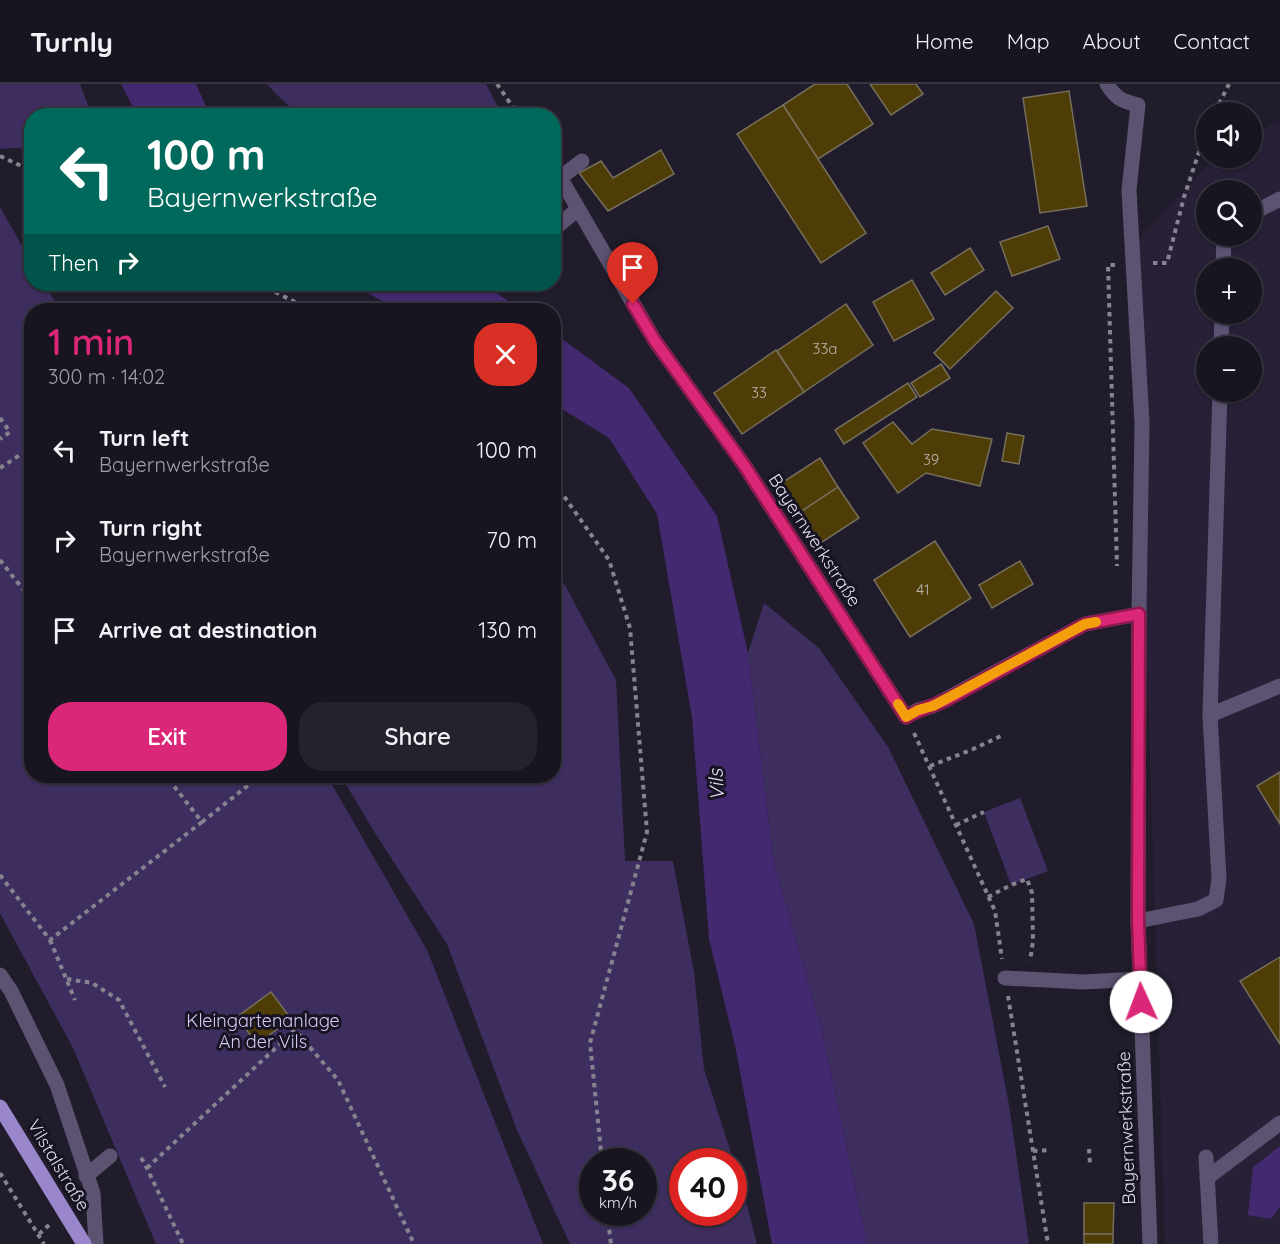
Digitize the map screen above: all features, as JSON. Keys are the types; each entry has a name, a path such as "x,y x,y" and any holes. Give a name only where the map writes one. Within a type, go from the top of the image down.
{"main road":[{"name":"Vilstalstraße","path":"0,1107 84,1244"}],"street":[{"name":"Bayernwerkstraße","path":"1107,84 1113,94 1122,101 1138,105 1129,190 1142,423 1138,921 1150,1244"},
{"path":"561,170 582,161"},
{"name":"Bayernwerkstraße","path":"561,179 655,341 744,465 906,717 918,710 933,706 1085,624 1139,614"},
{"path":"1262,208 1280,199"},
{"path":"561,223 578,209"},
{"path":"1138,921 1198,909 1216,900 1219,879 1210,715 1220,402"},
{"path":"1210,715 1280,686"},
{"path":"0,975 11,991 57,1085 93,1193 96,1244"},
{"path":"1005,978 1083,982 1140,980"},
{"path":"1207,1178 1280,1123"},
{"path":"86,1176 110,1156"},
{"path":"1206,1157 1211,1244"}],"path":[{"path":"497,84 514,108"},
{"path":"1220,102 1229,84"},
{"path":"0,156 24,167"},
{"path":"1118,573 1108,265 1167,263 1196,161"},
{"path":"273,291 297,303"},
{"path":"0,418 10,432 0,439"},
{"path":"0,468 24,452"},
{"path":"561,492 609,560 630,628 647,832 590,1043 601,1148"},
{"path":"0,560 24,591"},
{"path":"930,766 1001,736"},
{"path":"171,783 202,822"},
{"path":"50,940 251,783"},
{"path":"956,825 984,812"},
{"path":"0,875 50,940 75,1000"},
{"path":"988,897 1027,879 1032,893 1033,920 1028,979"},
{"path":"67,979 92,983 119,1000 165,1088"},
{"path":"147,1167 294,1030 338,1080 414,1244"},
{"path":"1089,1149 1090,1164"},
{"path":"1033,1151 1051,1150"},
{"path":"141,1158 183,1244"},
{"path":"0,1173 44,1244"},
{"path":"609,1226 611,1244"}],"shaded area":[{"path":"1280,121 1280,1244 1165,1244 1134,244 1206,168 1262,168 1262,129"}],"green space":[{"path":"0,84 80,84 89,108 24,108 24,147 0,149"},
{"path":"267,84 486,84 498,108 291,108"},
{"name":"Kleingartenanlage An der Vils","path":"0,207 24,250 24,291 48,291 56,303 24,303 24,783 331,783 427,950 543,1244 156,1244 73,1048 0,913"},
{"path":"561,578 616,680 625,861 673,861 694,972 704,1069 730,1148 669,1148 669,1226 747,1226 747,1205 757,1244 570,1244 517,1130 447,944 345,783 561,783"},
{"path":"764,603 819,648 888,747 974,924 1009,1105 1029,1244 867,1244 822,1031 774,863 748,653"},
{"path":"1020,798 1048,871 1011,885 984,812"}],"water":[{"path":"121,84 196,84 207,108 133,108"},
{"path":"364,291 494,291 512,303 386,303"},
{"name":"Vils","path":"561,338 629,388 717,516 748,653 774,863 822,1031 867,1244 772,1244 736,1050 709,939 692,717 657,514 609,438 561,408"},
{"path":"1280,1146 1280,1207 1271,1219 1248,1215 1253,1167"}],"building":[{"path":"815,84 847,84 873,124 818,159 783,105"},
{"path":"870,84 916,84 923,94 891,115"},
{"path":"1069,91 1087,206 1040,213 1023,98"},
{"path":"783,105 866,233 821,263 737,134"},
{"path":"661,150 674,174 608,211 579,173 601,161 613,178"},
{"path":"1048,226 1060,259 1012,276 1000,242"},
{"path":"970,248 984,270 945,295 931,273"},
{"path":"912,280 934,319 894,341 873,302"},
{"path":"996,291 1013,308 950,369 934,353"},
{"path":"846,304 873,345 804,392 777,351"},
{"path":"776,350 804,392 742,434 714,393"},
{"path":"941,364 950,378 920,397 911,383"},
{"path":"908,383 917,397 844,444 835,430"},
{"path":"893,422 912,444 932,429 992,439 980,486 926,473 898,493 863,443"},
{"path":"1007,433 1024,436 1019,464 1002,461"},
{"path":"820,458 838,487 796,515 777,486"},
{"path":"838,487 859,518 816,546 796,515"},
{"path":"935,541 971,598 910,637 874,580"},
{"path":"1020,561 1033,584 992,608 979,585"},
{"path":"1280,772 1280,824 1257,786"},
{"path":"1280,957 1280,1044 1240,981"},
{"path":"271,992 291,1019 257,1044 237,1017"},
{"path":"1084,1203 1114,1203 1113,1234 1084,1234"},
{"path":"1084,1234 1113,1234 1113,1244 1084,1244"}],"slow traffic":[{"path":"898,704 906,717 918,710 933,706 1085,624 1096,622"}],"route":[{"path":"633,304 655,341 744,465 906,717 948,699 1085,624 1139,614 1138,921 1141,1002"}]}
